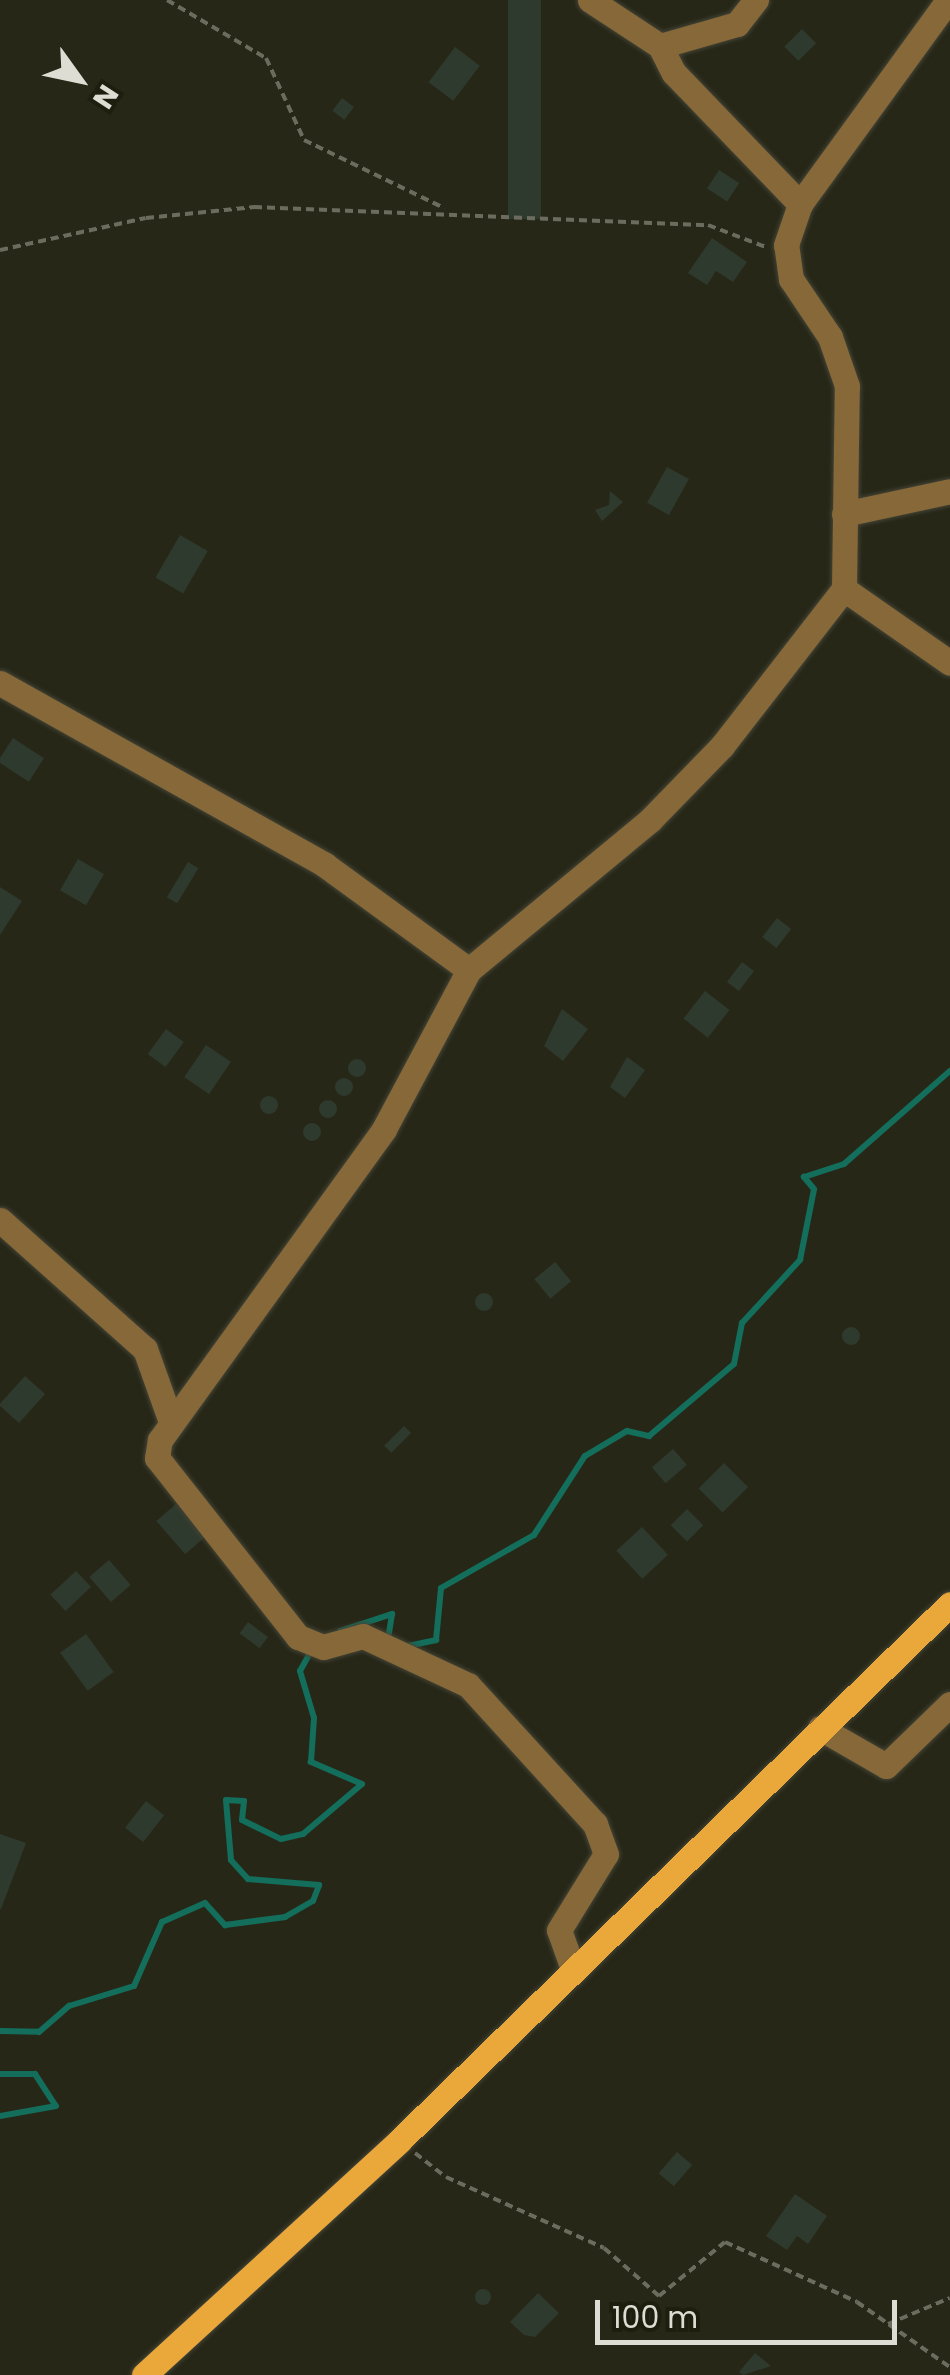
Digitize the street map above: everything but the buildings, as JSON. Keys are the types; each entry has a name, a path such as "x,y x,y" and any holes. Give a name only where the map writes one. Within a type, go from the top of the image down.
{"main road":[{"path":"144,2375 399,2142 950,1604"}],"street":[{"path":"590,0 660,46 674,73 800,204"},
{"path":"660,46 736,24 756,0"},
{"path":"573,1969 559,1930 606,1854 594,1824 468,1685 363,1636 322,1647 298,1637 157,1458 171,1422 384,1129 470,970 650,820 722,746 844,589 847,386 786,255 800,204 948,0"},
{"path":"844,514 950,491"},
{"path":"844,589 950,663"},
{"path":"0,683 325,866 470,970"},
{"path":"0,1220 144,1349 171,1422"},
{"path":"820,1728 886,1766 950,1704"}],"path":[{"path":"167,0 266,58 304,140 449,210"},
{"path":"0,250 146,218 254,207 449,210 708,225 786,255"},
{"path":"399,2142 446,2177 604,2248 660,2296 725,2242 888,2324 950,2367"},
{"path":"888,2324 950,2298"}],"waterway":[{"path":"408,1646 436,1640 441,1588 534,1535 585,1456 627,1431 649,1436 734,1364 742,1323 800,1260 814,1189 804,1177 844,1164 950,1071"},
{"path":"340,1631 392,1614 388,1640"},
{"path":"0,2031 39,2032 69,2006 134,1986 162,1922 205,1903 225,1925 285,1917 313,1901 319,1885 248,1879 231,1860 226,1800 244,1801 242,1820 281,1839 303,1834 362,1784 311,1762 314,1718 300,1671 313,1648"},
{"path":"0,2074 35,2074 56,2106 0,2116"}]}
